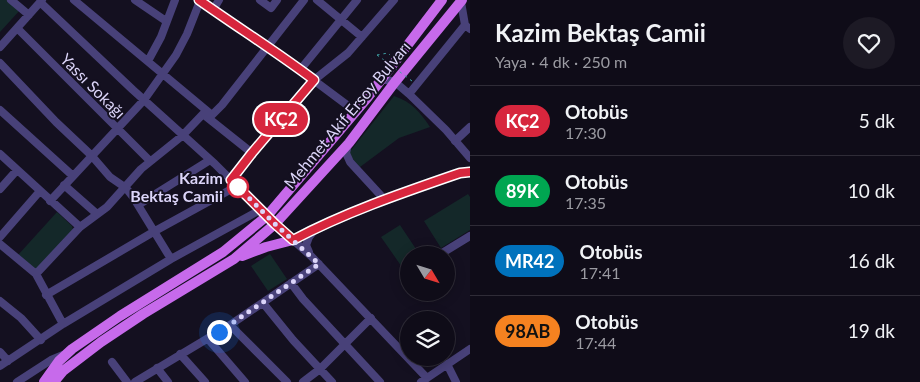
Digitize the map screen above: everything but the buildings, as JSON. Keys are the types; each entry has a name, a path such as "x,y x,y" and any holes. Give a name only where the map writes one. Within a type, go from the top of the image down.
{"main road":[{"name":"Mehmet Akif Ersoy Bulvarı","path":"44,382 65,355 120,316 223,252 263,213 359,107 397,60 440,0"},
{"name":"Mehmet Akif Ersoy Bulvarı","path":"54,382 63,371 101,342 143,314 234,259 275,224 349,143 394,82 462,1"},
{"path":"234,259 266,247 293,240"}],"street":[{"path":"11,0 28,15"},
{"path":"74,0 212,115"},
{"path":"134,0 166,21"},
{"path":"148,61 161,37 175,0"},
{"path":"213,10 219,0"},
{"path":"260,0 271,8 277,0"},
{"path":"212,115 222,105 304,0"},
{"path":"317,0 362,37"},
{"path":"300,70 357,0"},
{"path":"231,180 314,80 348,53 394,0"},
{"path":"0,47 41,1 182,136 238,186 263,213 311,256 370,318 424,380 444,366"},
{"path":"50,201 144,100 180,48 200,1 268,46 352,108 359,107"},
{"path":"409,94 468,27 462,1"},
{"name":"Yassı Sokağı","path":"17,28 150,161"},
{"path":"0,63 32,98 92,155 110,177 126,188 155,231 171,260"},
{"path":"382,79 394,82 409,94 469,157 466,166 460,173"},
{"path":"0,110 73,176"},
{"path":"203,114 212,115"},
{"path":"203,114 252,153"},
{"path":"36,274 80,228 108,207 150,161 182,136 203,114"},
{"path":"455,141 470,127"},
{"path":"349,143 346,153 348,159 384,199"},
{"path":"0,154 80,228"},
{"path":"138,205 210,160"},
{"path":"0,189 17,170"},
{"path":"293,240 317,227 384,199 460,173 470,172"},
{"path":"64,185 97,214"},
{"path":"46,295 155,231 238,186"},
{"path":"0,237 40,191"},
{"path":"0,366 63,324 171,260 263,213"},
{"path":"311,256 306,245 309,236 317,227"},
{"path":"454,246 470,236"},
{"path":"0,244 36,274 63,324"},
{"path":"135,382 230,325 319,264"},
{"path":"291,284 380,382"},
{"path":"0,301 41,340"},
{"path":"263,303 293,340 332,382"},
{"path":"304,382 370,318"},
{"path":"230,325 287,382"},
{"path":"208,339 245,382"},
{"path":"455,359 470,349"},
{"path":"0,352 8,361"},
{"path":"180,354 205,382"},
{"path":"17,382 51,360 65,355"},
{"path":"112,362 127,382"},
{"path":"448,366 456,382"},
{"path":"157,368 168,382"}],"path":[{"path":"397,60 388,53 377,55 412,81"}],"green space":[{"path":"0,0 10,0 21,9 0,32"},
{"path":"394,96 406,101 415,108 430,127 399,138 360,167 348,154"},
{"path":"468,194 470,197 470,230 444,246 440,246 424,221"},
{"path":"57,212 72,226 73,230 35,270 18,255"},
{"path":"400,225 414,246 400,246 400,264 381,237"},
{"path":"270,254 287,279 268,291 251,266"}],"bus line":[{"name":"KÇ2","path":"199,0 268,46 314,80 231,180 293,240 317,227 384,199 460,173 470,172"}],"place":[{"name":"Kazim Bektaş Camii","path":"238,187"}],"route":[{"path":"219,332 319,264 285,234 238,187"}]}
